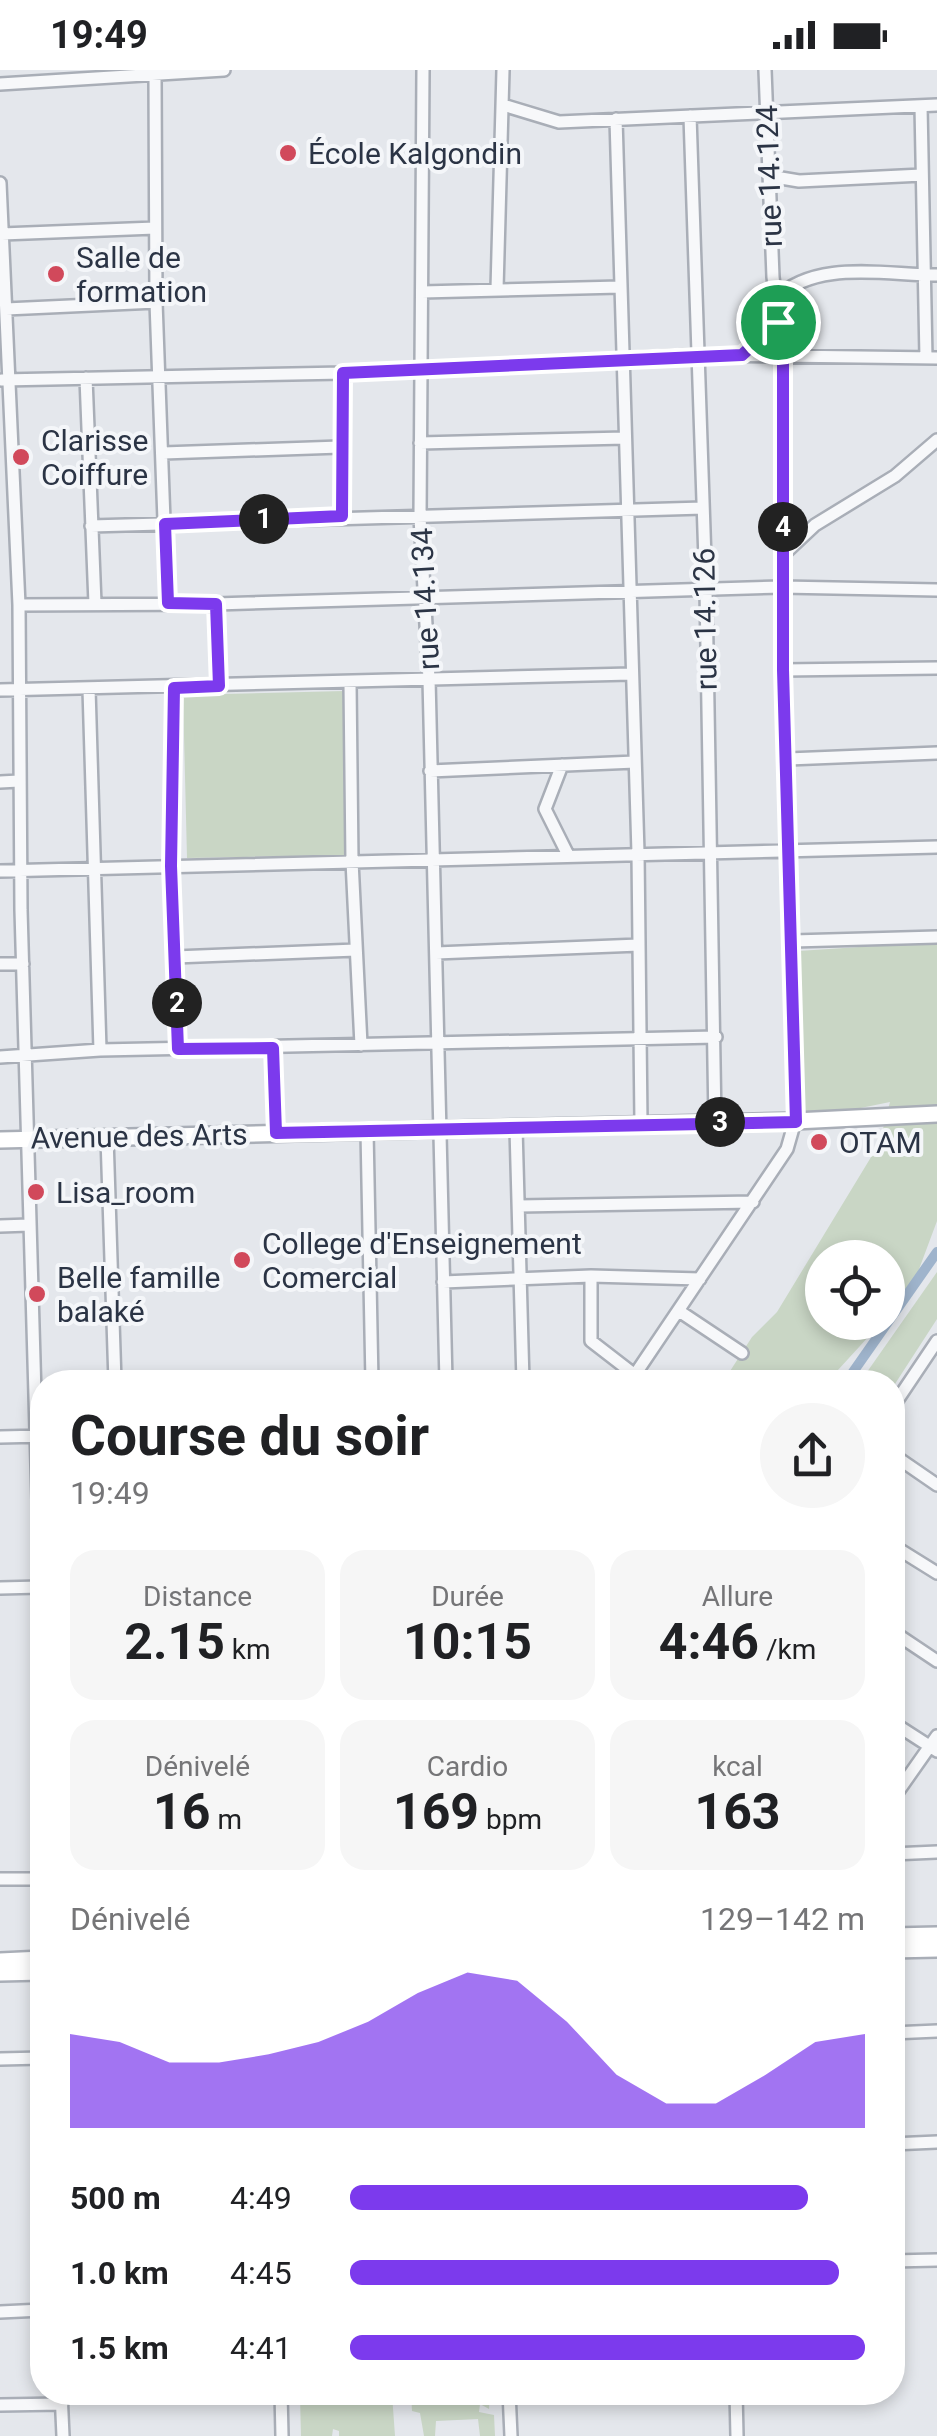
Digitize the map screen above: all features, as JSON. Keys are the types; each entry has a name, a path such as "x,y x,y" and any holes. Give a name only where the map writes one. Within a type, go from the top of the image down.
{"street":[{"path":"0,84 224,70"},
{"name":"rue 14.134","path":"423,70 420,517 429,679 446,1370"},
{"path":"497,289 503,70"},
{"name":"rue 14.124","path":"765,70 775,299 783,359 783,670 796,1122"},
{"path":"155,76 156,302 168,603"},
{"path":"503,105 548,121 937,105"},
{"path":"4,380 343,373 624,361 698,354 783,359 931,358 923,275 921,106"},
{"name":"rue 14.126","path":"690,116 706,590 715,1122"},
{"path":"616,119 638,853 641,1123"},
{"path":"769,176 799,181 922,175"},
{"path":"0,183 6,310 4,380 19,604 22,964 36,1370"},
{"path":"2,234 155,228"},
{"path":"775,299 802,278 826,273 937,275"},
{"path":"422,292 620,286"},
{"path":"6,310 156,302"},
{"path":"742,355 778,322"},
{"path":"342,516 343,373"},
{"path":"86,378 95,604"},
{"path":"420,443 625,438"},
{"path":"783,555 815,525 895,476 937,440"},
{"path":"163,452 340,447"},
{"path":"92,526 703,508"},
{"path":"0,528 15,528"},
{"path":"19,604 216,604 782,587 937,590"},
{"path":"216,604 219,686"},
{"path":"783,670 937,668"},
{"path":"0,690 631,674"},
{"path":"350,683 352,861 361,1045"},
{"path":"174,688 171,866 178,1049"},
{"path":"89,689 100,1050"},
{"path":"788,760 937,754"},
{"path":"430,771 635,762"},
{"path":"562,765 545,810 568,855"},
{"path":"0,782 19,781"},
{"path":"0,871 937,847"},
{"path":"793,941 937,937"},
{"path":"436,954 640,945"},
{"path":"174,957 356,950"},
{"path":"0,964 22,964"},
{"path":"0,1057 100,1050 716,1037"},
{"path":"273,1048 276,1133"},
{"name":"Avenue des Arts","path":"0,1140 796,1122 937,1114"},
{"path":"638,1370 753,1202 787,1148 796,1122"},
{"path":"516,1128 523,1370"},
{"path":"367,1131 372,1370"},
{"path":"108,1136 115,1370"},
{"path":"518,1206 753,1202"},
{"path":"0,1226 29,1225"},
{"path":"443,1282 591,1276 700,1279"},
{"path":"591,1276 591,1341 622,1370"},
{"path":"680,1311 742,1353"},
{"path":"905,1389 937,1341"},
{"path":"0,1437 30,1436"},
{"path":"905,1462 935,1480"},
{"path":"905,1553 937,1574"},
{"path":"0,1588 30,1586"},
{"path":"905,1640 937,1662"},
{"path":"905,1729 935,1744 905,1783"},
{"path":"905,1853 937,1852"},
{"path":"0,1879 30,1880"},
{"path":"905,1936 937,1935"},
{"path":"905,1950 937,1949"},
{"path":"0,1961 30,1960"},
{"path":"0,1972 30,1972"},
{"path":"905,2032 937,2031"},
{"path":"0,2060 30,2059"},
{"path":"905,2143 937,2142"},
{"path":"905,2261 937,2260"},
{"path":"0,2312 30,2311"},
{"path":"0,2406 30,2402"},
{"path":"62,2405 63,2436"},
{"path":"281,2405 282,2436"},
{"path":"510,2405 511,2436"},
{"path":"736,2405 737,2436"}],"green space":[{"path":"344,691 348,855 187,858 183,695"},
{"path":"937,942 937,1221 912,1288 905,1296 905,1240 821,1240 879,1144 890,1102 802,1120 798,951"},
{"path":"805,1266 805,1340 865,1340 838,1370 731,1370 752,1337 777,1312"},
{"path":"937,1272 937,1319 904,1370 868,1370 889,1340 905,1340 905,1318"},
{"path":"300,2405 393,2405 395,2436 339,2436 339,2431 333,2429 332,2436 301,2436"},
{"path":"412,2405 480,2405 479,2412 494,2415 495,2436 480,2436 478,2419 436,2421 435,2436 424,2436 420,2413 412,2411"}],"waterway":[{"path":"854,1370 937,1252"}],"place":[{"name":"École Kalgondin","path":"288,153"},
{"name":"Salle de formation","path":"56,274"},
{"name":"Clarisse Coiffure","path":"21,457"},
{"name":"OTAM","path":"819,1142"},
{"name":"Lisa_room","path":"36,1192"},
{"name":"College d'Enseignement Comercial","path":"242,1260"},
{"name":"Belle famille balaké","path":"37,1294"}],"route":[{"path":"778,322 783,359 783,670 796,1122 276,1133 273,1048 178,1049 171,866 174,688 219,686 216,604 168,603 165,524 342,516 343,373 742,355 778,322"}]}
